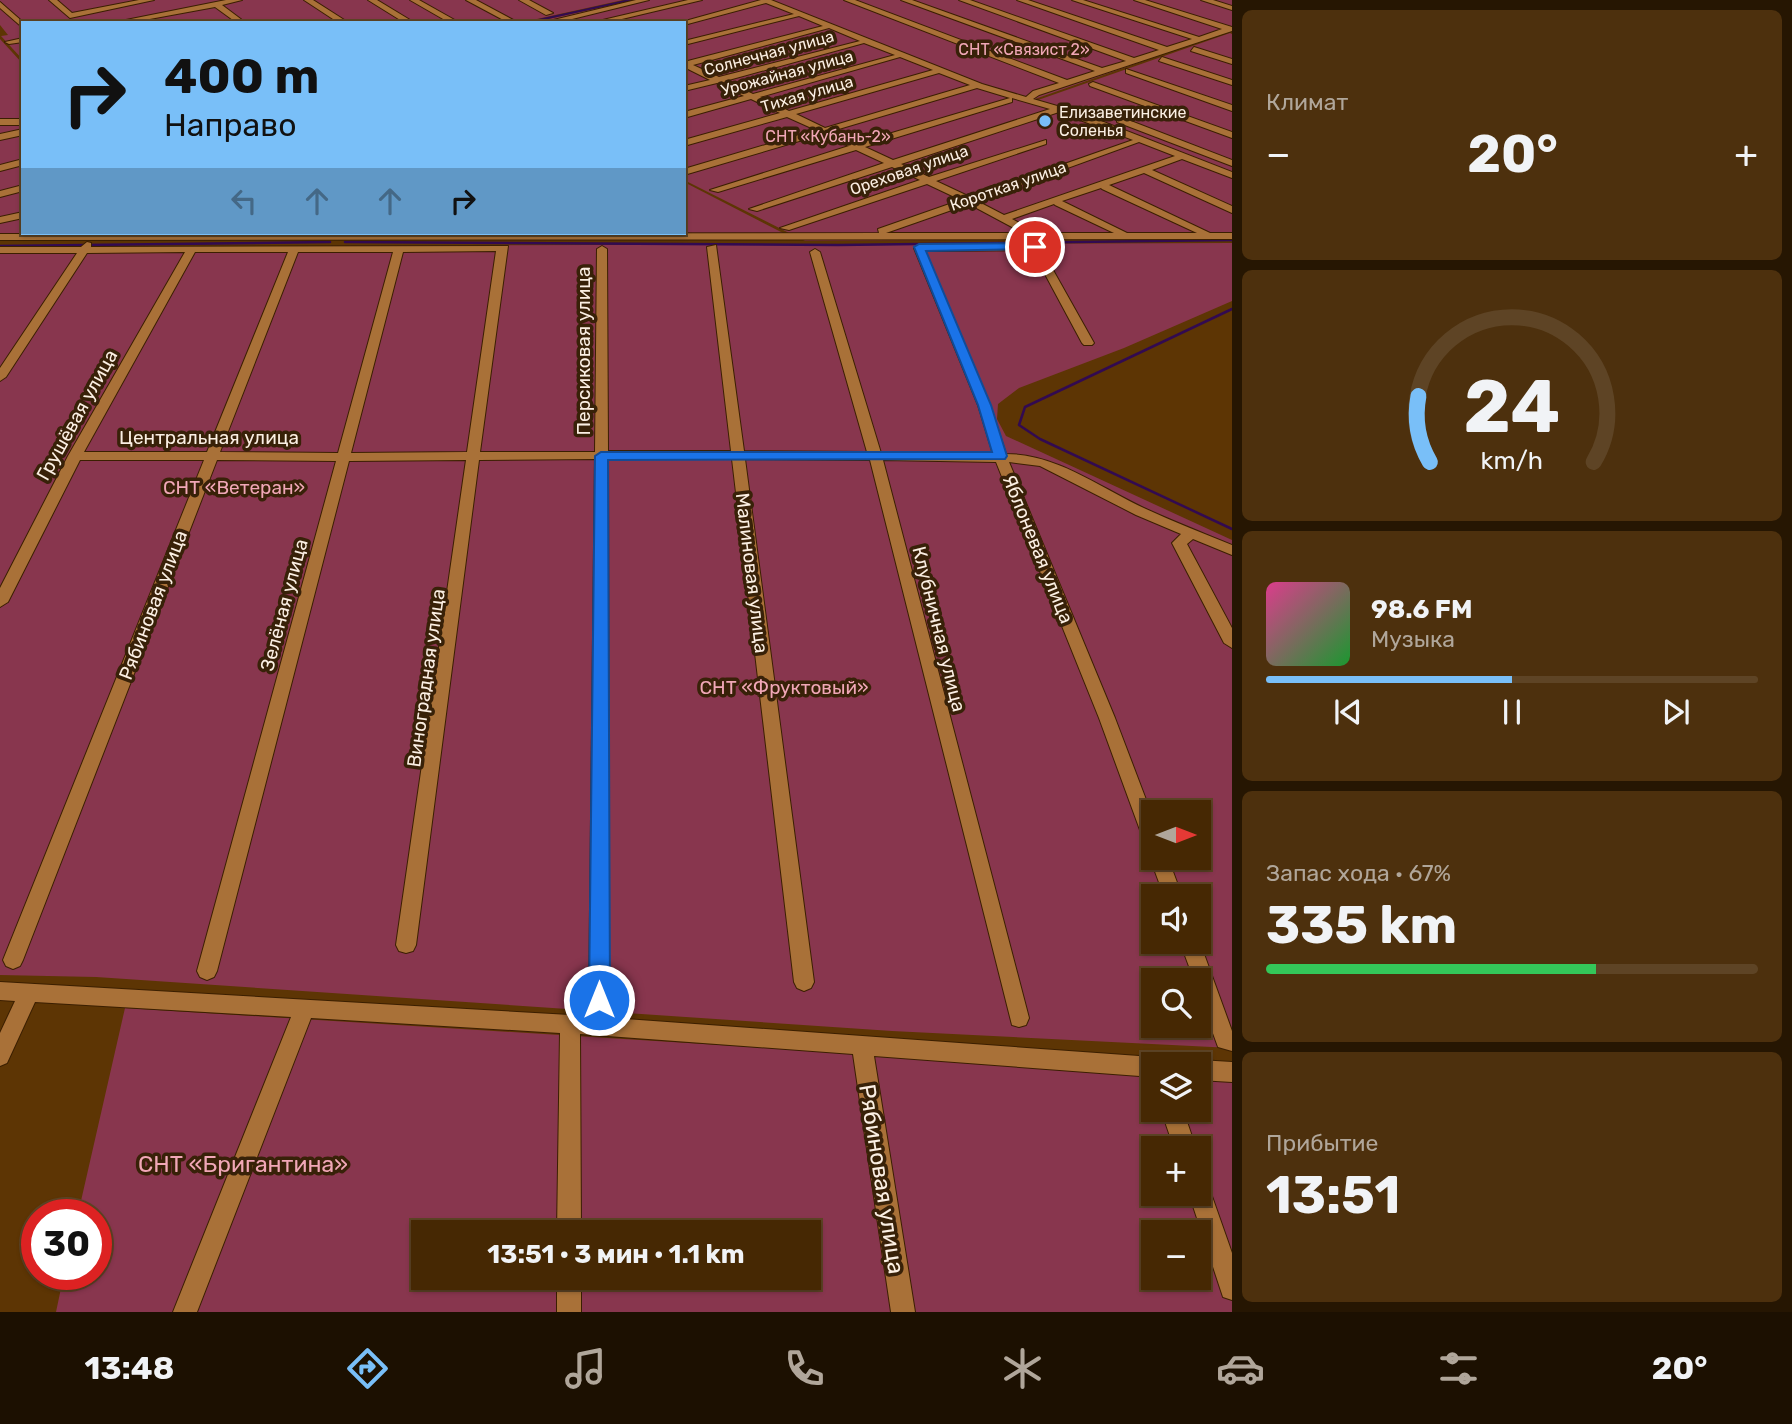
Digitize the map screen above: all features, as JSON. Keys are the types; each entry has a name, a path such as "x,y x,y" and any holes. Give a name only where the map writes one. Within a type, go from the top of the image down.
{"street":[{"path":"53,0 71,16 150,0"},
{"path":"110,0 118,6"},
{"path":"138,21 238,0"},
{"path":"308,0 342,21"},
{"path":"372,0 408,21"},
{"path":"414,0 452,21"},
{"path":"470,0 511,21"},
{"path":"523,0 550,13"},
{"path":"554,21 645,0"},
{"path":"603,21 698,0"},
{"path":"848,0 1068,83"},
{"path":"905,0 1102,71"},
{"path":"963,0 1134,61"},
{"path":"1021,0 1167,50"},
{"path":"1076,0 1199,39"},
{"path":"686,22 766,1 818,16 993,91 1029,98 1230,29 1138,0"},
{"path":"1205,0 1232,8"},
{"path":"0,4 21,24"},
{"path":"216,4 239,21"},
{"path":"579,15 590,21"},
{"path":"686,43 795,16"},
{"path":"818,16 832,17 1007,86 1043,106 1058,109 1232,175"},
{"path":"686,64 824,28"},
{"path":"1043,106 1051,99 1226,39"},
{"path":"9,43 21,40"},
{"name":"Солнечная улица","path":"686,88 860,43"},
{"path":"1194,49 1232,62"},
{"name":"Урожайная улица","path":"686,114 896,57"},
{"path":"1163,59 1232,83"},
{"path":"686,66 1005,218 1035,241 1088,344"},
{"path":"1129,71 1232,108"},
{"name":"Тихая улица","path":"686,142 936,72"},
{"path":"1093,84 1232,135"},
{"path":"993,91 1007,86"},
{"path":"686,171 973,87"},
{"path":"715,190 1009,100"},
{"path":"1070,101 1232,163"},
{"path":"754,209 1058,109"},
{"path":"0,122 21,122"},
{"path":"0,137 21,132"},
{"name":"Ореховая улица","path":"785,228 1043,142"},
{"name":"Короткая улица","path":"882,231 1135,142"},
{"path":"1005,218 1178,158"},
{"path":"0,168 21,163"},
{"path":"1148,172 1232,210"},
{"path":"1105,187 1211,236"},
{"path":"0,194 21,189"},
{"path":"1058,203 1128,236"},
{"path":"0,220 21,215"},
{"path":"0,237 167,235 500,242 948,242"},
{"name":"Яблоневая улица","path":"1141,809 1107,718 1000,456 984,405 919,247 948,242 1128,236 1198,240 1211,236 1232,236"},
{"path":"0,377 93,237"},
{"path":"333,248 336,243 356,237"},
{"path":"0,250 294,250 500,242"},
{"path":"487,383 500,242"},
{"path":"476,455 500,242"},
{"name":"Малиновая улица","path":"712,247 804,982"},
{"name":"Зелёная улица","path":"207,971 398,248"},
{"name":"Персиковая улица","path":"599,1000 602,248"},
{"name":"Грушёвая улица","path":"0,602 75,456 192,249"},
{"name":"Рябиновая улица","path":"13,961 294,250"},
{"name":"Клубничная улица","path":"815,252 875,456 1019,1018"},
{"name":"Виноградная улица","path":"408,945 483,417"},
{"name":"Центральная улица","path":"75,456 1000,456 1045,463 1190,534 1232,550"},
{"path":"1190,534 1179,542 1232,643"},
{"path":"1195,954 1229,1041"},
{"path":"0,991 570,1024 1141,1066"},
{"path":"0,1056 29,993"},
{"path":"185,1312 304,1009"},
{"path":"569,1220 570,1024"},
{"name":"Рябиновая улица","path":"862,1045 903,1312"},
{"path":"1211,1071 1232,1072"},
{"path":"1204,1206 1232,1288"},
{"path":"569,1290 569,1312"}],"green space":[{"path":"0,0 623,0 528,21 21,21 21,58 1,36 8,35 0,25"},
{"name":"СНТ «Кубань-2»","path":"635,0 768,0 854,33 772,0 1232,0 1232,27 1161,5 1232,30 1035,99 1011,96 1034,100 1232,173 1232,238 805,241 686,181 686,21 539,21"},
{"path":"1230,33 1232,172 1079,112 1038,100"},
{"path":"0,39 21,62 21,235 172,235 176,240 0,240"},
{"path":"686,183 783,233 686,233"},
{"name":"СНТ «Фруктовый»","path":"1232,243 1232,301 1124,348 1019,388 998,404 997,419 1006,436 1232,540 1232,1048 892,1031 96,977 0,975 0,247"},
{"name":"СНТ «Бригантина»","path":"125,1008 1141,1071 1141,1122 1211,1122 1211,1076 1232,1077 1232,1312 56,1312 61,1290 112,1290 112,1199 81,1199"}],"waterway":[{"path":"534,21 630,0"},
{"path":"345,242 838,245 1232,240"},
{"path":"0,246 330,242"},
{"path":"1232,309 1025,407 1019,425 1040,439 1232,529"}],"place":[{"name":"Елизаветинские Соленья","path":"1045,121"}],"route":[{"path":"599,1000 601,456 1000,456 984,405 919,247 1035,247"}],"park label":[{"name":"СНТ «Связист 2»","path":"1024,49"},
{"name":"СНТ «Ветеран»","path":"234,487"}]}
